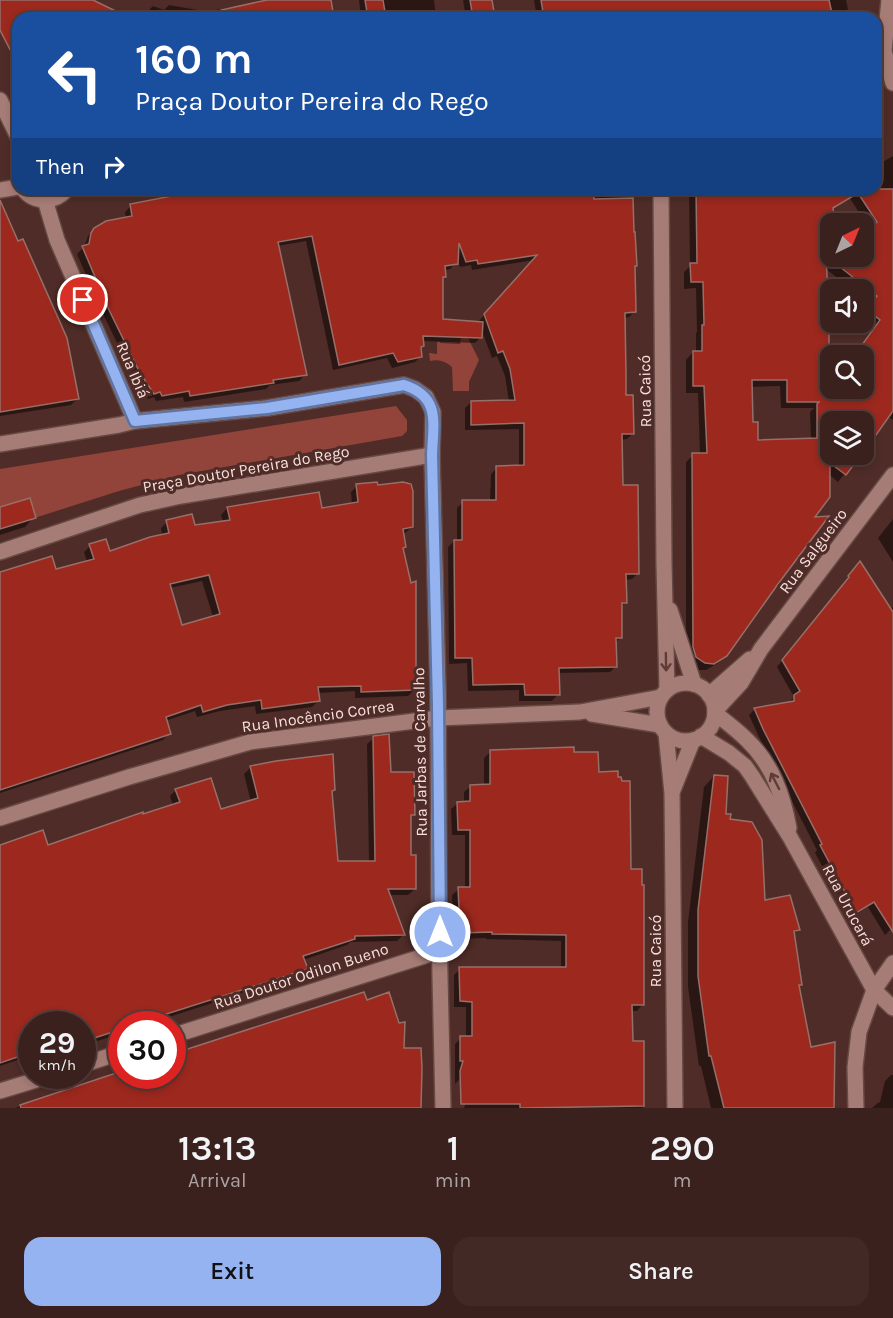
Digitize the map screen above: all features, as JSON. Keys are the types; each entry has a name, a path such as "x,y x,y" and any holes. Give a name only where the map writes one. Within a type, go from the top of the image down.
{"street":[{"path":"889,0 884,51 893,83"},
{"path":"0,100 12,125"},
{"path":"29,195 45,200 61,195"},
{"name":"Rua Caicó","path":"661,195 664,694"},
{"name":"Rua Ibiá","path":"45,200 57,240 135,421"},
{"name":"Rua Jarbas de Carvalho","path":"135,421 267,408 404,385 426,397 433,412 443,1108"},
{"path":"0,444 135,421"},
{"name":"Praça Doutor Pereira do Rego","path":"0,552 160,500 432,455"},
{"name":"Rua Salgueiro","path":"715,712 741,683 761,649 893,475"},
{"name":"Rua Caicó","path":"665,592 694,684"},
{"name":"Rua Salgueiro","path":"710,695 761,649"},
{"path":"694,684 703,688 710,695 715,712 708,730 697,738 683,741 674,738 663,729 657,716 658,706 664,694 675,685 694,684"},
{"name":"Rua Inocêncio Correa","path":"0,818 250,742 438,718 580,712 664,694"},
{"name":"Rua Inocêncio Correa","path":"580,712 663,729"},
{"name":"Rua Urucará","path":"715,712 760,754 778,784 790,837"},
{"name":"Rua Caicó","path":"663,729 672,793 675,1108"},
{"name":"Rua Caicó","path":"672,793 697,738"},
{"name":"Rua Urucará","path":"697,738 729,753 745,766 790,837 874,990 893,1008"},
{"name":"Rua Doutor Odilon Bueno","path":"186,1032 440,951"},
{"path":"856,1108 855,1068 859,1032 874,990 893,963"},
{"path":"0,1091 18,1085"}],"shaded area":[{"path":"467,336 479,360 469,382 469,391 453,391 452,367 442,361 430,361 429,353 437,354 439,341 440,343 460,344 461,337"},
{"path":"396,406 407,420 407,431 402,436 179,475 119,491 0,529 0,469"}],"building":[{"path":"0,0 93,0 118,12 12,12 12,53 0,30"},
{"path":"267,0 331,0 333,12 221,12 221,10"},
{"path":"365,0 383,0 385,12 367,12"},
{"path":"470,0 492,0 494,12 472,12"},
{"path":"541,0 829,0 832,12 543,12"},
{"path":"882,189 893,189 893,411 874,438 874,411 820,411 820,465 830,465 830,497 815,517 829,516 727,656 714,664 705,663 696,657 693,647 692,453 707,453 704,386 693,386 693,351 702,351 703,282 691,282 690,263 697,263 696,195 855,195 833,208 834,213 820,213 820,267 827,267 827,279 820,279 820,333 829,333 829,345 820,345 820,399 874,399 874,345 862,345 871,333 874,333 874,328 880,320 874,315 874,300 877,296 874,294 874,279 855,279 840,267 874,267 874,224 877,222 874,213 871,213 859,195 882,195","holes":["752,380 787,380 787,402 819,402 817,404 817,438 758,440 758,422 753,422"]},
{"path":"177,195 594,195 594,199 633,198 637,266 635,266 636,312 625,313 626,395 633,395 634,434 622,434 623,485 638,485 639,574 626,574 627,603 622,603 622,638 616,638 617,667 559,668 560,695 525,695 524,684 473,685 472,658 455,658 454,540 462,540 462,500 496,500 496,466 524,465 524,423 471,425 471,401 515,400 510,369 503,351 498,353 484,314 537,255 478,264 477,260 466,262 459,243 458,264 445,266 443,319 483,322 482,338 423,336 422,357 398,362 393,353 339,365 312,236 278,242 307,375 273,380 274,383 190,396 189,391 162,396 160,392 154,394 140,373 109,310 82,246 89,244 94,228 106,221 132,216 130,204"},
{"path":"0,200 18,241 23,239 67,338 79,399 0,412"},
{"path":"833,465 854,465 846,475"},
{"path":"377,482 378,485 403,482 411,484 413,527 403,529 406,547 403,548 411,583 416,581 416,690 361,692 361,686 318,687 320,701 262,709 261,700 227,705 203,712 201,705 166,717 171,734 0,790 0,572 52,556 56,569 94,559 89,544 106,539 110,551 169,533 166,520 192,514 195,525 230,520 227,507 319,492 322,508 358,502 356,484","holes":["209,575 220,614 182,625 170,584"]},
{"path":"30,498 36,518 0,529 0,507"},
{"path":"860,561 893,612 893,932 874,902 856,913 820,845 822,844 754,708 794,701 794,695 800,691 782,660"},
{"path":"389,734 391,772 414,772 415,815 411,815 411,855 416,855 416,889 388,889 405,935 355,936 355,939 303,956 308,969 176,1011 108,1011 108,1034 96,1037 96,1011 18,1011 18,1057 0,1063 0,845 43,830 48,845 143,812 143,814 180,802 175,789 211,778 221,809 258,798 250,766 333,754 335,790 332,791 338,861 375,861 373,736"},
{"path":"574,747 574,752 598,752 599,772 618,771 618,777 621,777 622,781 630,781 631,869 642,869 642,885 644,885 644,1005 632,1005 633,1041 644,1041 644,1106 520,1108 520,1104 461,1104 460,1071 463,1061 460,1061 460,1036 472,1036 472,1002 460,1001 459,967 566,967 566,935 460,933 458,887 470,887 470,830 458,830 457,802 470,801 470,785 490,784 490,750"},
{"path":"714,775 728,776 726,814 731,814 730,819 752,822 762,840 765,900 790,895 800,930 794,931 802,985 799,985 811,1047 835,1042 834,1108 724,1108 711,1056 709,1056 698,976 698,910"},
{"path":"364,992 367,1000 389,992 399,1023 405,1022 404,1048 421,1048 421,1108 21,1108 20,1105 68,1089 96,1089 96,1080 108,1076 108,1089 186,1089 186,1049"}],"route":[{"path":"83,300 135,421 267,408 404,385 426,397 433,412 440,932"}]}
